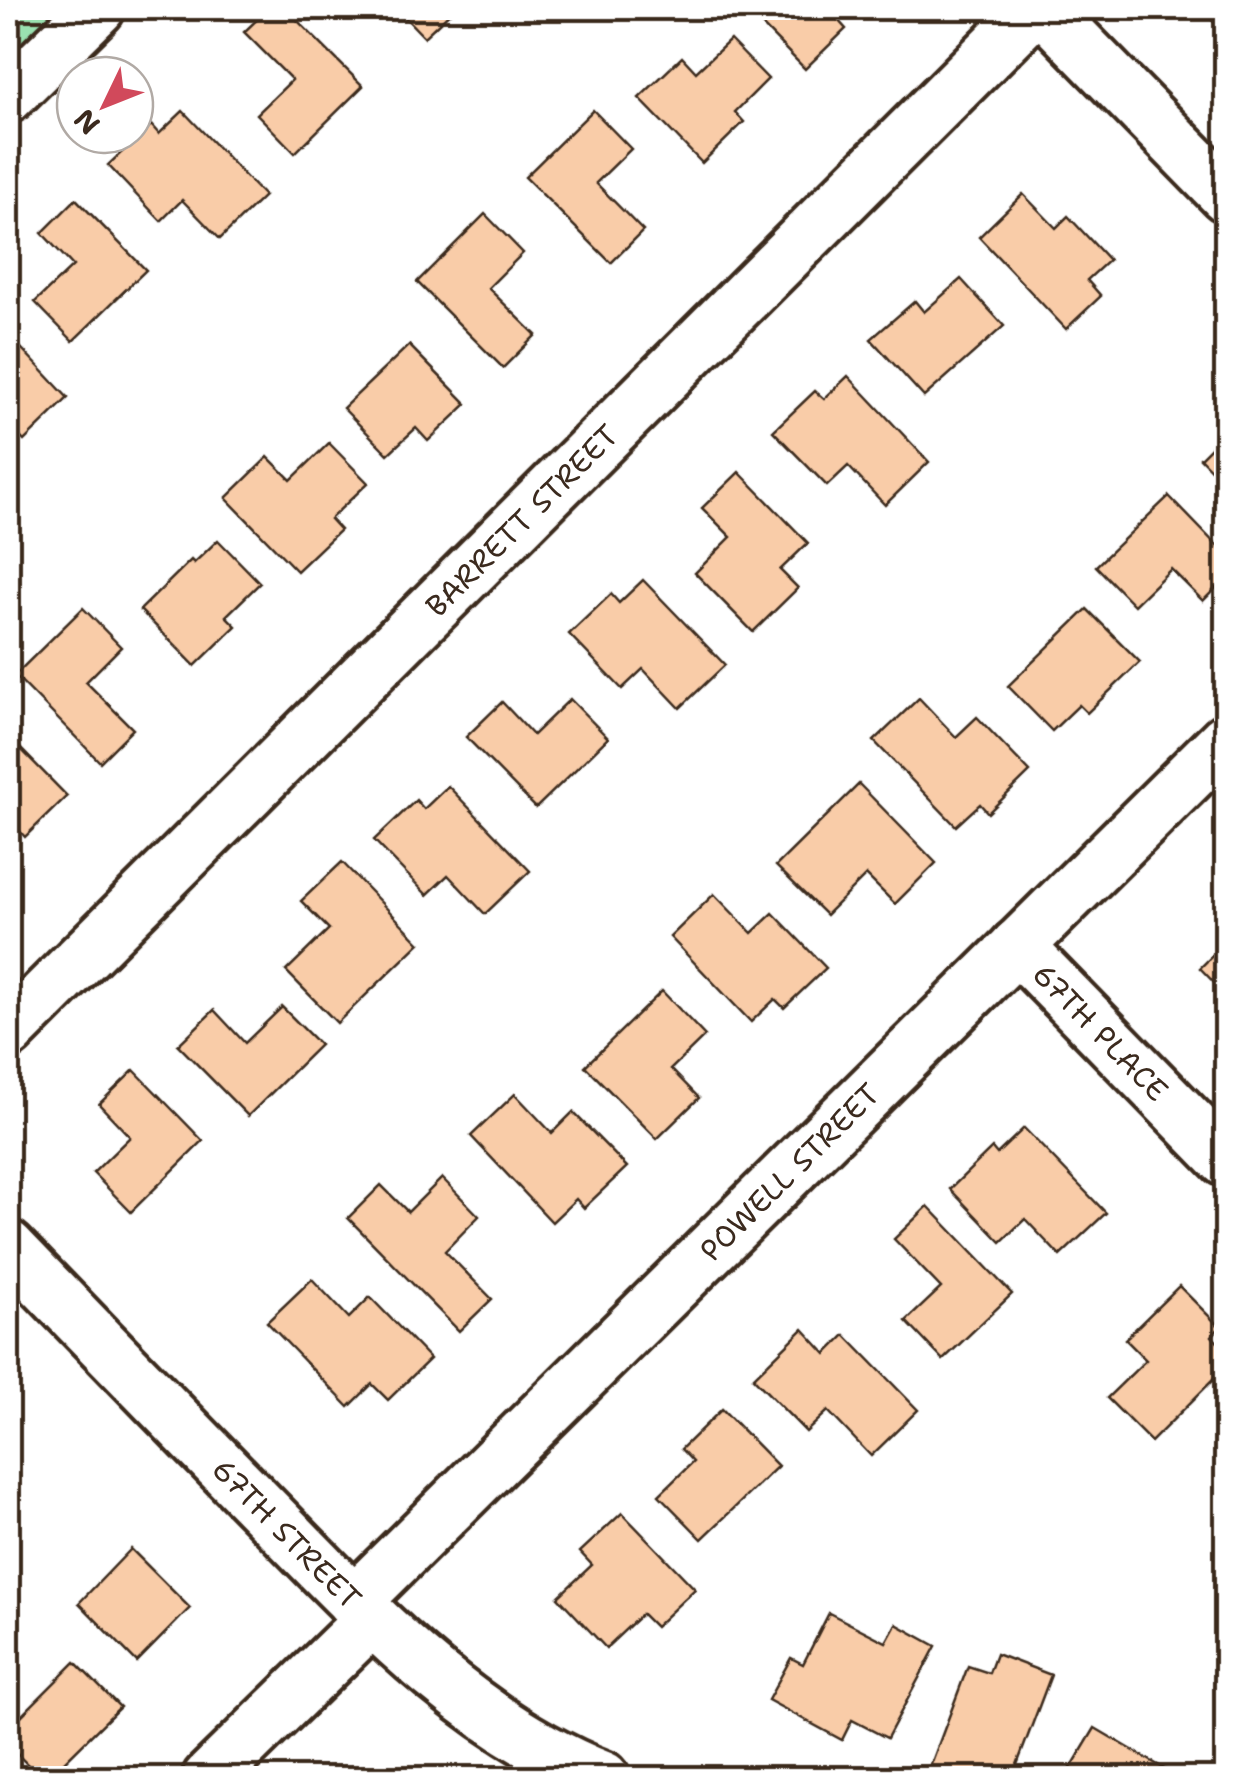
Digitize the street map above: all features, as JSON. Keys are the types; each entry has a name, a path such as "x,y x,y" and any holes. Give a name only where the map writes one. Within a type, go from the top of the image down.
{"street":[{"name":"BARRETT STREET","path":"8,1032 1035,8"},
{"path":"1043,8 1226,195"},
{"path":"8,96 75,15"},
{"name":"POWELL STREET","path":"209,1778 363,1611 1017,946 1226,740"},
{"name":"67TH PLACE","path":"1017,946 1226,1160"},
{"name":"67TH STREET","path":"8,1247 363,1611 492,1718 530,1742 603,1778"}],"green space":[{"path":"8,8 62,8 8,62"}],"building":[{"path":"269,8 285,8 363,86 295,153 257,114 292,80 244,32"},
{"path":"396,8 455,8 424,37"},
{"path":"758,8 851,8 838,20 846,29 805,69 751,14"},
{"path":"1217,8 1226,8 1226,34 1208,16"},
{"path":"730,40 768,79 735,112 744,122 702,163 639,98 682,57 696,72"},
{"path":"593,110 631,149 596,183 643,231 611,263 525,177"},
{"path":"183,111 264,196 220,239 182,200 161,221 108,165 119,155 155,155 155,130 159,134"},
{"path":"1023,194 1056,228 1068,216 1109,260 1087,280 1101,296 1066,329 979,237"},
{"path":"76,199 146,270 73,341 35,302 73,266 42,233"},
{"path":"485,214 523,253 488,288 536,335 503,368 417,282"},
{"path":"961,279 1004,326 924,397 871,339 915,301 924,312"},
{"path":"8,334 68,398 24,441 8,424"},
{"path":"409,345 467,404 428,441 416,428 388,454 343,408"},
{"path":"848,376 929,462 885,505 848,466 827,486 773,431 815,391 824,399"},
{"path":"1226,432 1226,485 1200,458"},
{"path":"329,443 368,483 330,519 340,530 297,571 226,498 268,457 291,480"},
{"path":"739,472 808,543 780,570 798,588 753,632 695,573 731,537 702,508"},
{"path":"1169,496 1226,555 1226,578 1203,601 1171,569 1134,605 1096,566"},
{"path":"218,540 260,583 226,616 236,626 195,666 140,610 191,560 194,563"},
{"path":"643,580 725,665 680,708 643,669 622,689 569,634 611,594 619,603"},
{"path":"83,608 121,647 86,682 133,729 100,762 15,675"},
{"path":"1087,609 1140,662 1087,713 1079,705 1052,731 1008,686"},
{"path":"919,698 956,737 977,717 1030,772 988,813 980,804 956,826 874,741"},
{"path":"570,699 608,738 536,808 466,737 502,702 533,735"},
{"path":"14,742 67,796 25,837 17,828 8,837 8,748"},
{"path":"859,784 936,863 895,904 866,875 826,915 776,866"},
{"path":"448,786 530,871 485,914 448,875 427,895 374,840 416,800 424,809"},
{"path":"342,862 420,943 337,1023 286,971 329,929 301,901"},
{"path":"714,894 752,933 773,913 826,968 784,1008 775,999 751,1022 670,937"},
{"path":"1226,942 1226,995 1200,968"},
{"path":"662,991 705,1036 671,1069 699,1098 657,1139 585,1066"},
{"path":"282,1007 320,1045 248,1116 178,1045 214,1010 245,1043"},
{"path":"134,1070 203,1141 131,1212 93,1173 130,1137 99,1104"},
{"path":"515,1094 552,1133 573,1112 627,1167 584,1208 576,1199 552,1222 471,1136"},
{"path":"1024,1128 1106,1213 1060,1256 1025,1219 1001,1242 950,1189 992,1148 997,1154"},
{"path":"442,1178 479,1216 445,1251 492,1299 459,1331 348,1218 381,1185 408,1212"},
{"path":"928,1206 1012,1294 943,1360 906,1321 941,1288 894,1239"},
{"path":"312,1279 349,1318 370,1297 430,1359 388,1400 372,1384 349,1407 267,1322"},
{"path":"1179,1286 1220,1327 1212,1336 1226,1351 1226,1367 1151,1442 1107,1398 1146,1360 1125,1339"},
{"path":"803,1329 826,1354 845,1335 918,1410 871,1456 828,1411 806,1432 753,1378"},
{"path":"722,1409 778,1466 702,1539 659,1495 693,1462 681,1449"},
{"path":"622,1513 695,1589 655,1627 642,1614 606,1648 558,1597 592,1565 580,1552"},
{"path":"131,1549 190,1608 137,1662 79,1603"},
{"path":"829,1613 886,1642 896,1624 936,1646 887,1738 852,1720 842,1740 768,1700 791,1658 803,1664"},
{"path":"996,1654 1051,1675 1012,1778 985,1774 983,1778 962,1778 930,1767 968,1666 989,1673"},
{"path":"75,1662 120,1707 48,1778 41,1778 8,1745 8,1729"},
{"path":"1095,1728 1180,1778 1065,1778"}]}
